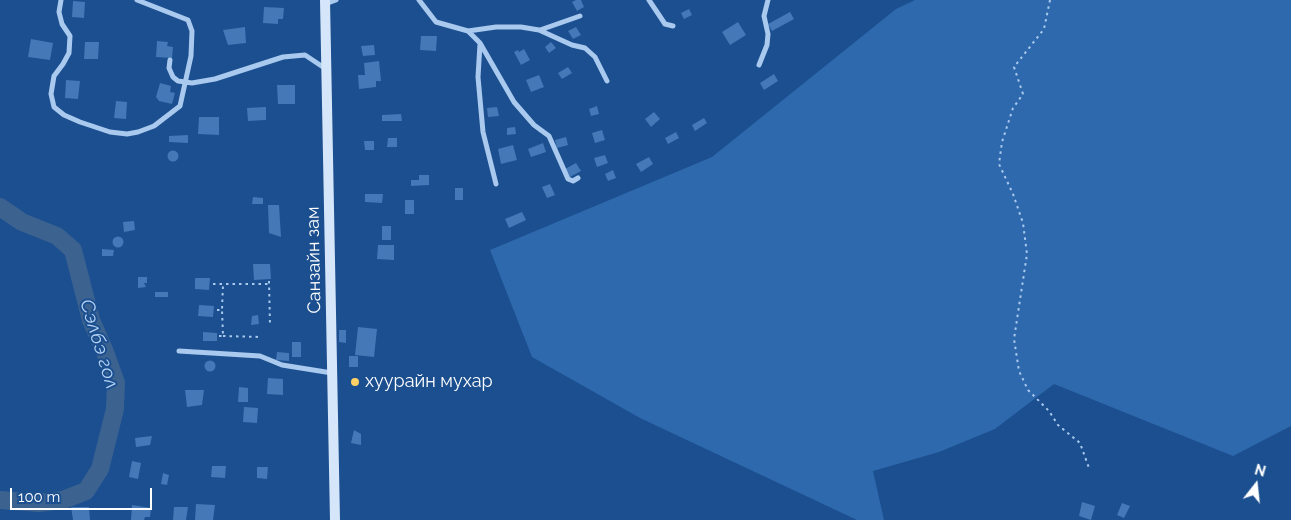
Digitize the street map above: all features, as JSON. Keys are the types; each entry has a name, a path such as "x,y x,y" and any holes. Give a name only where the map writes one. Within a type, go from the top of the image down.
{"main road":[{"name":"Санзайн зам","path":"325,2 335,520"}],"street":[{"path":"61,0 59,12 62,24 70,36 69,53 64,64 54,76 52,94 54,107 64,115 110,132 127,134 154,126 180,106 191,56 192,31 188,20 137,0"},
{"path":"325,2 336,0"},
{"path":"419,0 436,22 468,31 504,27 539,30 572,45 585,48 595,57 607,81"},
{"path":"649,0 665,24 673,26"},
{"path":"758,65 767,45 768,34 764,16 768,0"},
{"path":"539,30 580,16"},
{"path":"468,31 480,43 514,102 534,125 549,136 568,179 573,181 578,178"},
{"path":"480,43 478,77 483,132 496,184"},
{"path":"170,60 169,68 172,77 192,83 214,80 284,57 305,55 327,69"},
{"path":"179,351 260,356 282,364 332,373"}],"path":[{"path":"1050,0 1044,29 1014,67 1022,94 1013,108 1002,142 999,164 1013,194 1023,223 1027,254 1014,338 1019,371 1028,390 1049,411 1058,425 1080,443 1089,468"},
{"path":"213,284 270,282 270,325"},
{"path":"223,284 221,336 261,337"},
{"path":"217,310 222,310"}],"shaded area":[{"path":"915,0 1291,0 1291,426 1233,456 1054,384 995,429 939,452 873,471 884,520 857,520 640,418 532,357 490,250 712,157 896,9"}],"building":[{"path":"581,0 584,7 577,11 572,2"},
{"path":"73,1 85,2 84,18 72,17"},
{"path":"264,7 284,8 283,19 278,19 278,24 263,23"},
{"path":"689,9 692,15 684,19 681,13"},
{"path":"790,12 794,19 772,31 768,24"},
{"path":"738,22 746,35 730,45 722,32"},
{"path":"245,27 246,43 228,45 223,30"},
{"path":"576,27 581,35 573,39 568,31"},
{"path":"421,36 437,36 436,51 420,50"},
{"path":"31,39 53,43 50,60 28,57"},
{"path":"157,41 168,42 167,46 173,47 172,58 156,57"},
{"path":"85,42 99,42 98,59 84,59"},
{"path":"551,42 556,48 549,53 545,47"},
{"path":"374,45 375,55 363,56 361,46"},
{"path":"524,49 530,60 521,65 514,52"},
{"path":"379,61 381,81 376,81 376,87 359,89 358,75 365,75 364,63"},
{"path":"568,67 572,73 562,79 558,73"},
{"path":"774,74 778,81 764,90 760,83"},
{"path":"539,75 544,87 531,92 526,80"},
{"path":"66,80 80,81 78,99 65,98"},
{"path":"160,83 171,86 170,92 175,93 172,104 159,101 156,97"},
{"path":"277,85 295,85 295,104 278,104"},
{"path":"116,101 127,102 126,119 114,118"},
{"path":"597,106 599,114 591,116 589,109"},
{"path":"266,107 266,120 248,121 247,108"},
{"path":"497,107 499,116 488,117 487,108"},
{"path":"654,112 660,119 651,127 645,119"},
{"path":"401,114 402,121 382,121 382,115"},
{"path":"199,117 219,117 219,135 198,134"},
{"path":"704,118 707,123 695,131 692,125"},
{"path":"515,127 516,134 507,135 507,128"},
{"path":"602,130 605,140 595,143 592,133"},
{"path":"676,132 679,138 668,144 665,138"},
{"path":"188,135 188,143 169,142 169,136"},
{"path":"566,137 568,145 557,148 555,140"},
{"path":"388,138 397,138 397,147 387,147"},
{"path":"364,141 374,141 374,150 365,150"},
{"path":"543,143 546,152 531,157 528,149"},
{"path":"513,145 517,160 501,164 498,149"},
{"path":"171,151 175,151 178,156 177,160 171,161 168,158 168,154"},
{"path":"605,155 608,163 597,167 594,158"},
{"path":"649,157 653,164 641,172 636,164"},
{"path":"576,163 581,171 570,177 565,169"},
{"path":"613,170 616,178 608,181 605,174"},
{"path":"419,175 429,175 429,185 411,186 411,180 419,180"},
{"path":"550,184 555,195 547,198 542,187"},
{"path":"455,188 463,188 463,200 455,200"},
{"path":"365,194 383,194 382,203 365,202"},
{"path":"253,197 263,198 263,204 252,204"},
{"path":"405,200 414,200 414,214 405,214"},
{"path":"268,205 279,205 281,237 269,233"},
{"path":"522,212 526,220 509,228 505,219"},
{"path":"134,221 135,230 124,232 123,222"},
{"path":"382,226 391,226 391,240 382,240"},
{"path":"118,236 124,242 118,248 112,242"},
{"path":"378,245 394,245 394,260 377,259"},
{"path":"102,249 114,250 113,256 102,256"},
{"path":"253,264 270,264 271,279 254,280"},
{"path":"138,277 147,277 147,283 144,283 146,287 138,288"},
{"path":"195,278 210,278 209,290 195,289"},
{"path":"155,292 168,292 168,297 155,297"},
{"path":"199,305 214,306 213,317 198,316"},
{"path":"258,315 259,324 251,325 252,316"},
{"path":"358,327 377,329 374,357 355,355"},
{"path":"339,330 346,330 346,343 339,342"},
{"path":"203,332 217,333 217,341 203,341"},
{"path":"292,342 301,342 301,357 292,357"},
{"path":"277,352 289,353 289,361 276,360"},
{"path":"349,356 358,356 358,367 349,367"},
{"path":"210,360 216,366 210,372 204,366"},
{"path":"268,378 283,379 283,395 267,394"},
{"path":"239,387 248,388 248,402 238,402"},
{"path":"185,390 204,390 202,405 187,407"},
{"path":"244,407 258,408 257,423 243,422"},
{"path":"354,430 361,434 361,445 351,443"},
{"path":"152,436 150,445 136,447 135,438"},
{"path":"132,461 141,463 138,479 129,477"},
{"path":"212,466 226,466 225,478 211,477"},
{"path":"257,467 268,467 267,479 257,478"},
{"path":"163,473 169,475 167,485 161,484"},
{"path":"1082,502 1095,506 1091,520 1079,516"},
{"path":"1122,503 1130,506 1124,518 1117,515"},
{"path":"196,504 215,505 213,520 195,520"},
{"path":"132,505 151,508 150,517 145,517 144,520 131,520"},
{"path":"71,507 89,507 90,520 73,520"},
{"path":"174,507 188,507 186,520 173,520"}],"waterway":[{"name":"Сэлбэ гол","path":"0,207 22,222 57,236 73,250 91,320 116,383 115,409 100,469 86,491 63,500 39,503 0,500"}],"place":[{"name":"хуурайн мухар","path":"355,382"}]}
